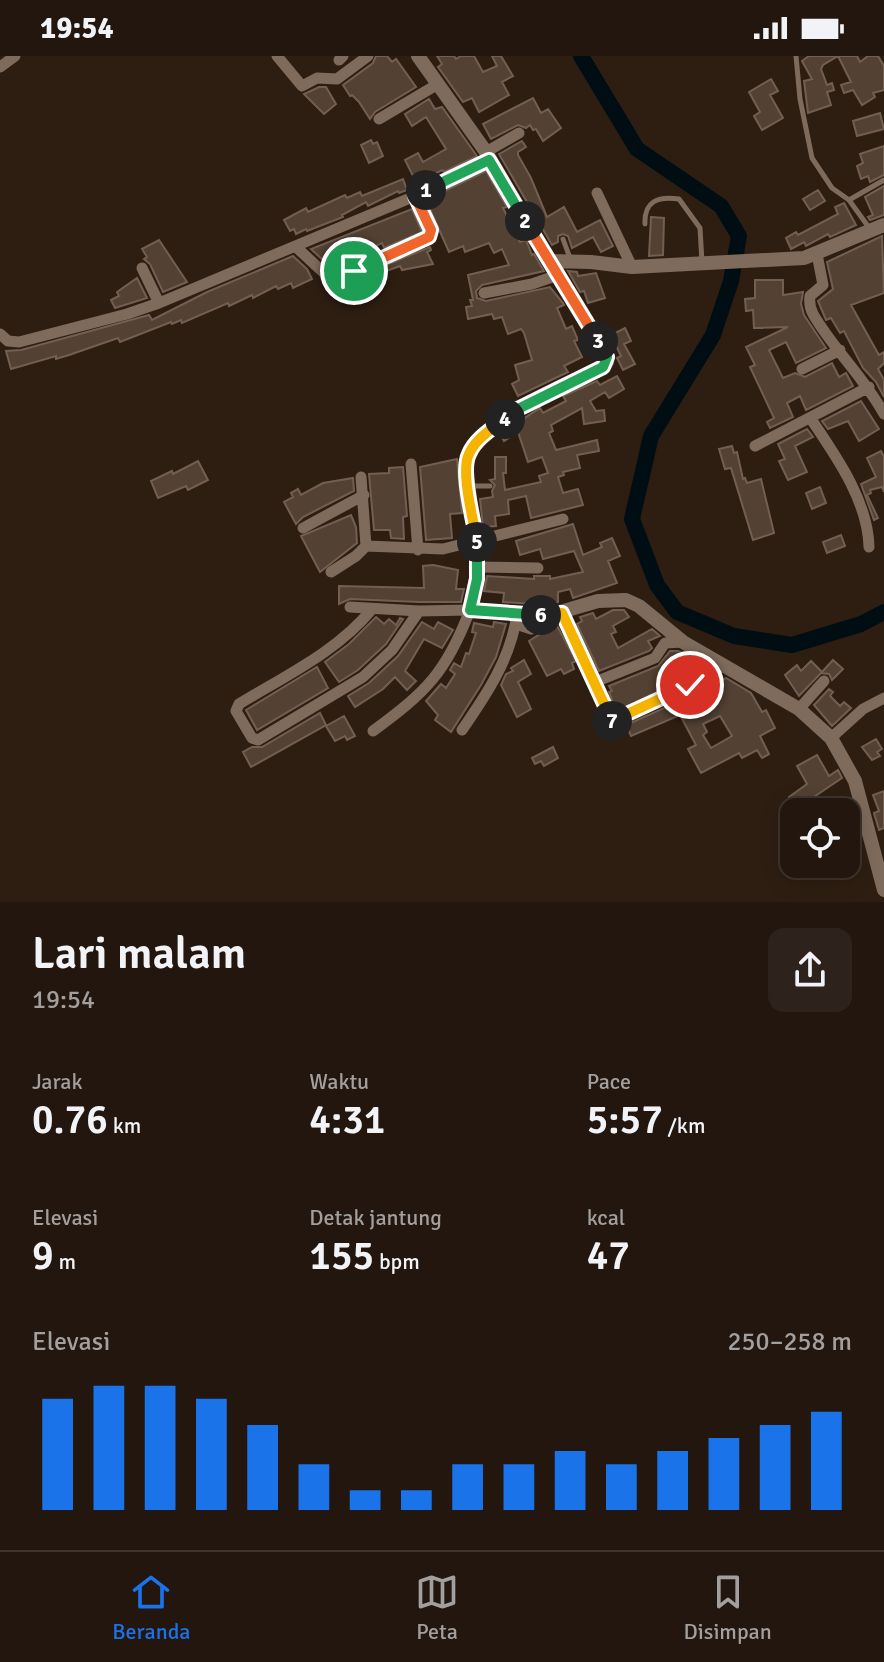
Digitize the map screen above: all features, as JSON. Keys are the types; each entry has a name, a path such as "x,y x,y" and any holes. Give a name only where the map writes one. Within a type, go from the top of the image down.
{"street":[{"path":"0,67 15,56"},
{"path":"277,56 302,86 317,78 337,79 368,56"},
{"path":"373,731 426,689 456,646 470,610 478,567 467,456 492,429 518,409 603,367 607,362 487,156 418,56"},
{"path":"379,119 438,84"},
{"path":"0,334 8,341 19,342 159,303 415,196 487,156 519,133"},
{"path":"597,193 632,267"},
{"path":"296,247 316,267 332,275 354,271 381,260 422,242 430,234 415,196"},
{"path":"550,261 632,267 785,260 817,254 877,227"},
{"path":"817,254 823,285 810,296 809,305 883,409"},
{"path":"142,268 159,303"},
{"path":"484,293 532,284 558,275"},
{"path":"802,369 840,350"},
{"path":"755,446 884,383"},
{"path":"811,419 834,452 852,488 866,519 869,547"},
{"path":"411,464 418,550"},
{"path":"331,572 366,546 361,477"},
{"path":"303,528 364,495"},
{"path":"366,546 443,549 563,519"},
{"path":"478,567 538,568"},
{"path":"350,607 470,610 516,619 562,613 611,599 626,600 639,606 683,642 799,709 831,738 855,781 884,890"},
{"path":"372,609 330,648 239,704 236,711 252,738 258,740 363,677 392,650 419,611"},
{"path":"562,613 612,722 683,690 690,685 692,678 721,663"},
{"path":"516,619 531,629"},
{"path":"462,730 487,694 510,647 516,619"},
{"path":"595,682 655,658 665,643 683,642"},
{"path":"799,709 824,681"},
{"path":"831,738 863,709 884,698"}],"lane":[{"path":"796,56 800,99 812,158 832,188 877,227"},
{"path":"849,200 884,180"},
{"path":"645,224 644,214 652,203 663,197 679,199 700,228 702,263"},
{"path":"563,239 571,263"},
{"path":"468,486 490,486"}],"building":[{"path":"376,56 387,56 392,62 396,59 416,87 375,112 370,119 343,85 373,63"},
{"path":"437,56 454,56 456,59 474,56 483,72 497,66 492,56 501,56 513,76 502,82 509,95 479,112 472,98 463,102 438,67 442,64"},
{"path":"809,56 838,56 821,69 827,85 832,83 834,90 827,92 831,105 808,113 804,81 812,79 802,61"},
{"path":"838,56 857,56 860,62 868,56 878,56 884,66 884,90 873,93 875,97 862,105 853,90 844,93 841,85 851,82"},
{"path":"771,79 778,91 770,95 783,118 762,130 754,116 760,112 749,92"},
{"path":"326,87 336,104 324,114 304,94"},
{"path":"533,98 541,113 548,109 561,128 543,141 530,125 526,128 518,125 491,139 483,124"},
{"path":"429,99 435,109 442,107 477,156 444,172 442,170 431,176 428,171 414,178 405,160 418,153 423,162 446,149 426,117 412,126 405,114"},
{"path":"880,113 884,129 857,136 853,121"},
{"path":"371,140 373,144 377,142 383,156 369,163 361,145"},
{"path":"522,141 526,147 518,155 547,217 564,207 577,232 600,220 613,246 601,252 593,237 572,248 568,236 563,234 552,245 499,154"},
{"path":"884,146 884,175 870,182 868,176 861,179 857,166 863,163 860,154"},
{"path":"486,171 507,207 503,208 520,242 526,240 544,271 482,285 476,291 477,298 486,301 550,287 564,305 557,308 566,329 572,326 578,340 574,341 582,357 564,366 568,372 518,396 512,384 519,380 515,365 532,360 524,333 521,329 508,334 502,317 494,319 492,314 468,319 466,307 472,306 470,300 473,300 468,275 509,265 502,249 494,253 489,243 465,252 463,246 449,252 426,200"},
{"path":"403,179 407,190 398,191 368,206 366,202 343,217 307,231 296,234 294,229 290,231 284,220 306,208 308,212 345,195 347,198 360,192 362,196"},
{"path":"884,186 884,215 870,220 868,217 873,215 865,197"},
{"path":"818,190 825,201 810,210 803,199"},
{"path":"844,203 856,225 791,249 786,238 838,214 835,207"},
{"path":"412,209 422,232 384,248 382,243 369,249 371,253 338,266 327,264 311,249"},
{"path":"651,217 664,218 663,255 649,256"},
{"path":"882,236 884,293 851,305 879,355 884,352 884,363 878,369 884,380 884,397 863,368 844,331 840,333 831,318 826,320 818,301 833,289 827,262"},
{"path":"159,240 187,282 163,292 150,264 144,259 147,257 142,249"},
{"path":"430,247 431,250 427,252 433,264 402,270 400,266 370,277 369,272"},
{"path":"293,256 307,269 312,279 293,288 291,283 278,289 276,286 253,298 252,295 182,323 181,320 171,322 120,342 118,338 56,359 56,356 11,369 6,351 21,350 149,315 152,320 207,292"},
{"path":"568,271 577,272 578,276 596,273 605,298 588,303 584,291 580,292"},
{"path":"137,278 147,298 115,308 111,300"},
{"path":"755,280 783,280 783,295 803,292 801,304 804,315 826,348 796,363 786,342 769,350 783,378 795,373 805,377 832,363 839,377 846,373 853,386 806,410 800,396 787,403 793,417 770,428 767,422 774,418 750,367 755,365 746,347 788,327 754,328 753,310 746,311 745,299 755,298"},
{"path":"625,328 631,341 624,344 635,364 623,370 617,358 621,356 611,335"},
{"path":"617,376 624,389 609,398 605,392 590,401 596,411 604,410 605,421 584,424 582,408 551,425 553,431 549,433 556,450 597,440 599,451 577,455 580,468 563,472 564,475 558,477 563,493 578,489 583,505 531,518 526,496 508,500 509,514 495,516 496,526 483,527 480,499 493,497 495,485 490,480 495,479 495,457 506,457 506,473 503,473 505,490 541,482 539,476 548,473 542,457 528,462 518,432 504,441 500,434 540,408 543,413 566,401 563,396 597,381 600,385"},
{"path":"861,401 879,429 859,441 848,421 828,429 822,421"},
{"path":"807,429 813,437 795,446 807,472 788,480 779,461 785,459 778,444"},
{"path":"732,446 734,453 737,452 743,479 747,483 761,479 774,533 753,540 731,468 725,469 719,449"},
{"path":"881,451 884,457 884,492 882,487 870,490 871,493 867,495 878,518 874,520 861,484 876,477 867,458"},
{"path":"457,459 462,513 450,514 452,538 426,540 420,467"},
{"path":"198,461 208,480 188,490 186,486 158,498 151,481"},
{"path":"403,467 407,516 403,517 404,539 391,538 390,530 374,530 369,474 389,473 389,468"},
{"path":"353,478 354,491 303,517 296,524 284,502 293,497 291,493 298,489 301,495 323,483"},
{"path":"820,487 826,503 812,509 806,493"},
{"path":"351,515 357,543 320,572 301,536"},
{"path":"573,524 583,555 602,547 600,543 612,538 620,556 608,561 617,583 573,598 570,589 558,592 558,602 549,605 503,602 504,593 484,591 487,576 534,579 534,576 550,576 550,579 583,572 574,551 543,559 540,549 520,555 516,541"},
{"path":"841,535 845,546 827,553 823,542"},
{"path":"423,566 458,570 456,589 464,589 461,602 350,599 339,604 339,586 424,588"},
{"path":"613,610 624,610 629,617 613,626 616,632 611,634 618,648 652,629 660,636 648,641 652,648 649,651 599,671 577,624 582,621 580,617 593,613 596,619"},
{"path":"376,617 384,624 389,619 396,625 400,618 403,619 386,644 358,670 339,682 325,662"},
{"path":"422,622 434,629 438,622 453,630 442,648 424,639 405,671 416,681 407,690 395,677 355,707 348,696 369,683 398,656"},
{"path":"494,622 506,624 496,657 451,732 435,720 438,715 426,701 441,684 446,688 455,674 450,670 454,663 461,667 466,653 469,654 476,633 472,632 474,623 493,627"},
{"path":"556,624 576,661 572,663 574,669 564,674 561,669 547,676 529,641"},
{"path":"670,651 678,651 685,654 686,661 691,658 701,664 686,672 679,683 616,711 609,686 658,666"},
{"path":"524,660 531,674 518,682 531,709 517,717 501,685 506,674 513,671 511,668"},
{"path":"833,660 843,669 832,680 829,674 821,673 799,696 785,675 797,665 801,671 811,661 822,672"},
{"path":"317,667 328,688 257,730 246,710"},
{"path":"710,678 714,685 726,678 751,693 762,712 766,710 775,728 760,736 769,754 762,758 757,750 742,758 739,753 701,773 688,749 696,745 680,715 631,736 626,725 687,698 699,684","holes":["711,687 719,701 701,709 696,696","720,716 732,736 711,748 703,735 707,732 703,724"]},
{"path":"829,689 833,692 830,696 840,706 844,702 851,708 832,726 814,705"},
{"path":"320,713 326,725 251,767 243,752 252,747 262,747"},
{"path":"344,716 355,736 347,740 345,736 335,741 326,726"},
{"path":"876,739 882,749 877,752 880,756 872,760 862,747"},
{"path":"553,747 558,758 544,766 541,761 535,764 532,758"},
{"path":"817,755 829,776 838,770 842,778 812,798 790,798 807,784 797,766"},
{"path":"884,791 884,828 879,830 874,813 879,811 873,795"}],"waterway":[{"path":"581,56 637,149 721,206 739,236 731,281 713,335 651,436 632,519 657,585 677,612 734,636 792,645 861,624 884,612"}],"route":[{"path":"354,271 426,239 431,230 415,196 489,160 607,357 607,362 603,367 518,409 479,440 467,456 478,567 470,610 532,615 562,613 612,722 690,685"}]}
